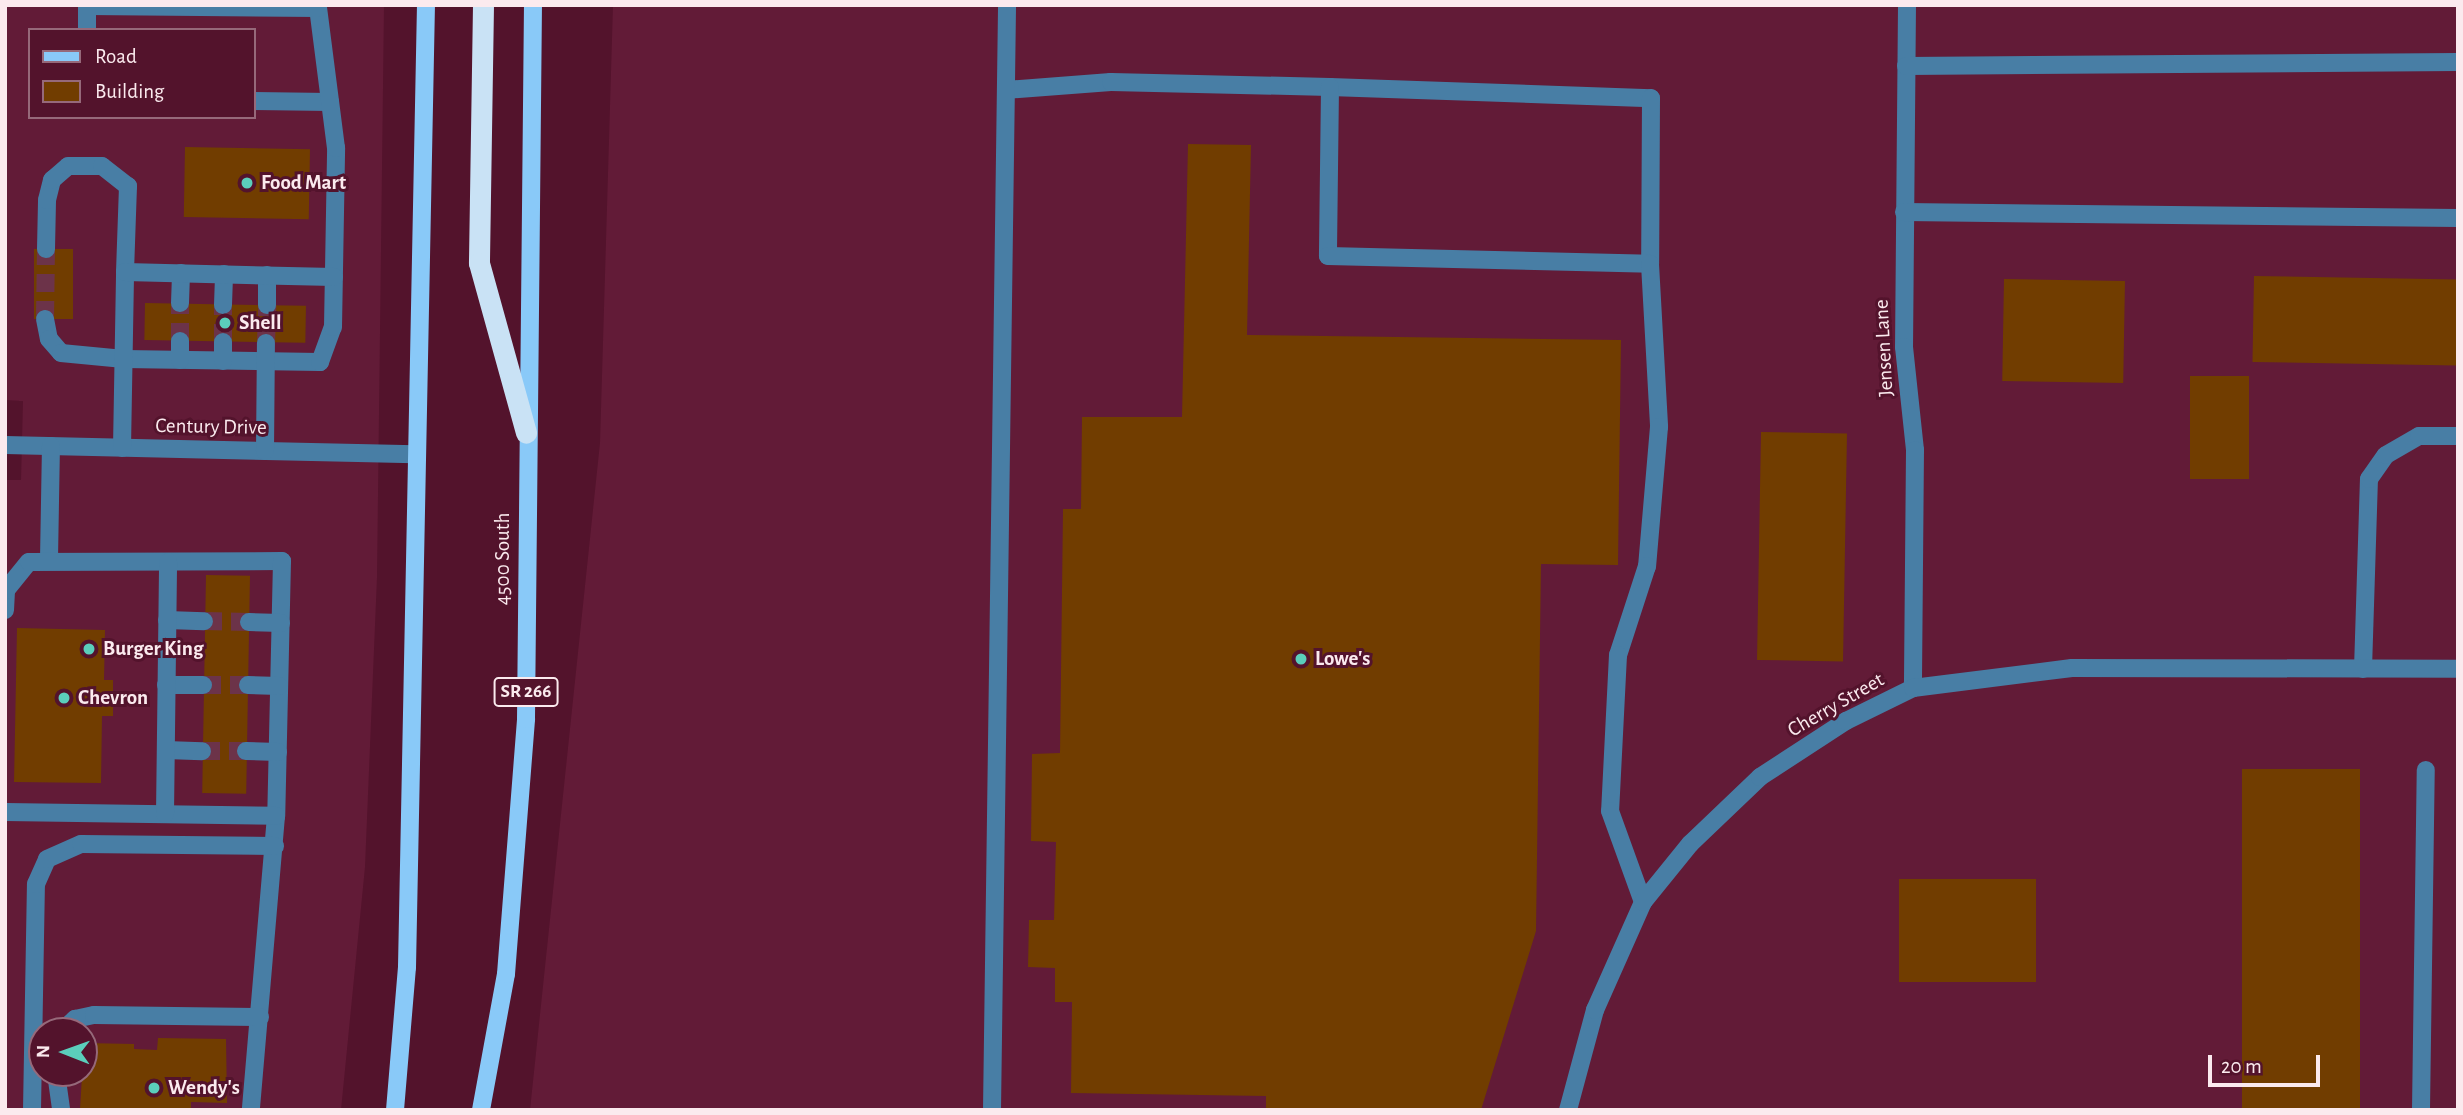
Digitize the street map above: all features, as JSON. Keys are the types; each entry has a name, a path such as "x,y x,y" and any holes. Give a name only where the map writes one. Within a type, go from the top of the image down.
{"highway":[{"path":"483,5 479,263 526,433"}],"main road":[{"path":"395,1110 407,967 415,454 426,5"},
{"name":"4500 South","path":"481,1110 506,974 526,719 526,433 533,5"}],"street":[{"path":"992,1110 1007,5"},
{"name":"Jensen Lane","path":"1907,5 1904,347 1915,450 1913,688"},
{"path":"45,319 49,339 61,353 124,359 320,362 334,327 336,148 318,8 87,6 87,28"},
{"path":"1906,66 2458,62"},
{"path":"1006,90 1111,82 1651,98 1650,264 1659,427 1647,566 1618,655 1610,811 1643,902"},
{"path":"1330,87 1328,256 1650,264"},
{"path":"256,101 330,102"},
{"path":"46,249 47,200 59,172 80,164 102,166 128,186 122,448"},
{"path":"1904,212 2458,218"},
{"path":"125,272 334,277"},
{"path":"180,303 181,274"},
{"path":"223,305 224,274"},
{"path":"267,275 267,305"},
{"path":"180,341 180,360"},
{"path":"223,342 223,361"},
{"path":"265,451 267,343"},
{"path":"2363,669 2369,479 2386,455 2420,436 2458,436"},
{"name":"Century Drive","path":"5,446 415,454"},
{"path":"49,559 51,446"},
{"path":"5,610 6,590 29,562 49,559 282,561 275,846 251,1110"},
{"path":"165,814 168,562"},
{"path":"167,620 204,621"},
{"path":"249,622 281,623"},
{"name":"Cherry Street","path":"1568,1110 1595,1010 1643,902 1690,844 1760,777 1846,720 1913,688 2072,668 2458,669"},
{"path":"166,685 203,685"},
{"path":"248,685 279,686"},
{"path":"166,750 202,751"},
{"path":"246,751 278,752"},
{"path":"2421,1110 2426,770"},
{"path":"5,812 276,816"},
{"path":"32,1110 36,884 47,859 80,844 275,846"},
{"path":"84,1017 260,1017"},
{"path":"58,1087 61,1110"}],"shaded area":[{"path":"5,5 384,5 377,577 365,867 341,1110 5,1110 5,480 21,480 23,401 5,400"},
{"path":"613,5 2458,5 2458,1110 530,1110 600,443"}],"building":[{"name":"Lowe's","path":"1188,144 1251,145 1247,335 1621,340 1618,565 1541,564 1536,931 1481,1110 1266,1110 1266,1096 1071,1093 1072,1002 1055,1002 1055,968 1028,967 1029,920 1054,920 1056,842 1031,841 1032,754 1060,753 1063,509 1081,509 1082,417 1182,417"},
{"name":"Food Mart","path":"185,147 310,149 309,219 184,217"},
{"path":"34,249 73,249 73,319 34,319"},
{"path":"2254,276 2458,280 2456,366 2252,362"},
{"path":"2004,279 2125,281 2123,383 2002,381"},
{"name":"Shell","path":"145,303 306,306 305,343 144,340"},
{"path":"2190,376 2249,376 2249,479 2190,479"},
{"path":"1761,432 1847,434 1843,661 1757,660"},
{"name":"Chevron","path":"206,575 250,576 246,794 202,793"},
{"name":"Chevron","path":"17,628 105,630 104,680 113,680 113,716 102,716 101,783 14,782"},
{"path":"2242,769 2360,769 2360,1110 2242,1110"},
{"path":"1899,879 2036,879 2036,982 1899,982"},
{"name":"Wendy's","path":"158,1038 226,1039 227,1103 191,1102 191,1110 80,1109 81,1087 98,1087 98,1043 134,1044 134,1049 157,1050"}],"tunnel":[{"path":"45,319 46,249"},
{"path":"180,303 180,341"},
{"path":"223,305 223,342"},
{"path":"266,343 267,305"},
{"path":"204,621 249,622"},
{"path":"203,685 248,685"},
{"path":"202,751 246,751"}],"place":[{"name":"Food Mart","path":"247,183"},
{"name":"Shell","path":"225,323"},
{"name":"Burger King","path":"89,649"},
{"name":"Lowe's","path":"1301,659"},
{"name":"Chevron","path":"64,698"},
{"name":"Wendy's","path":"154,1088"}]}
